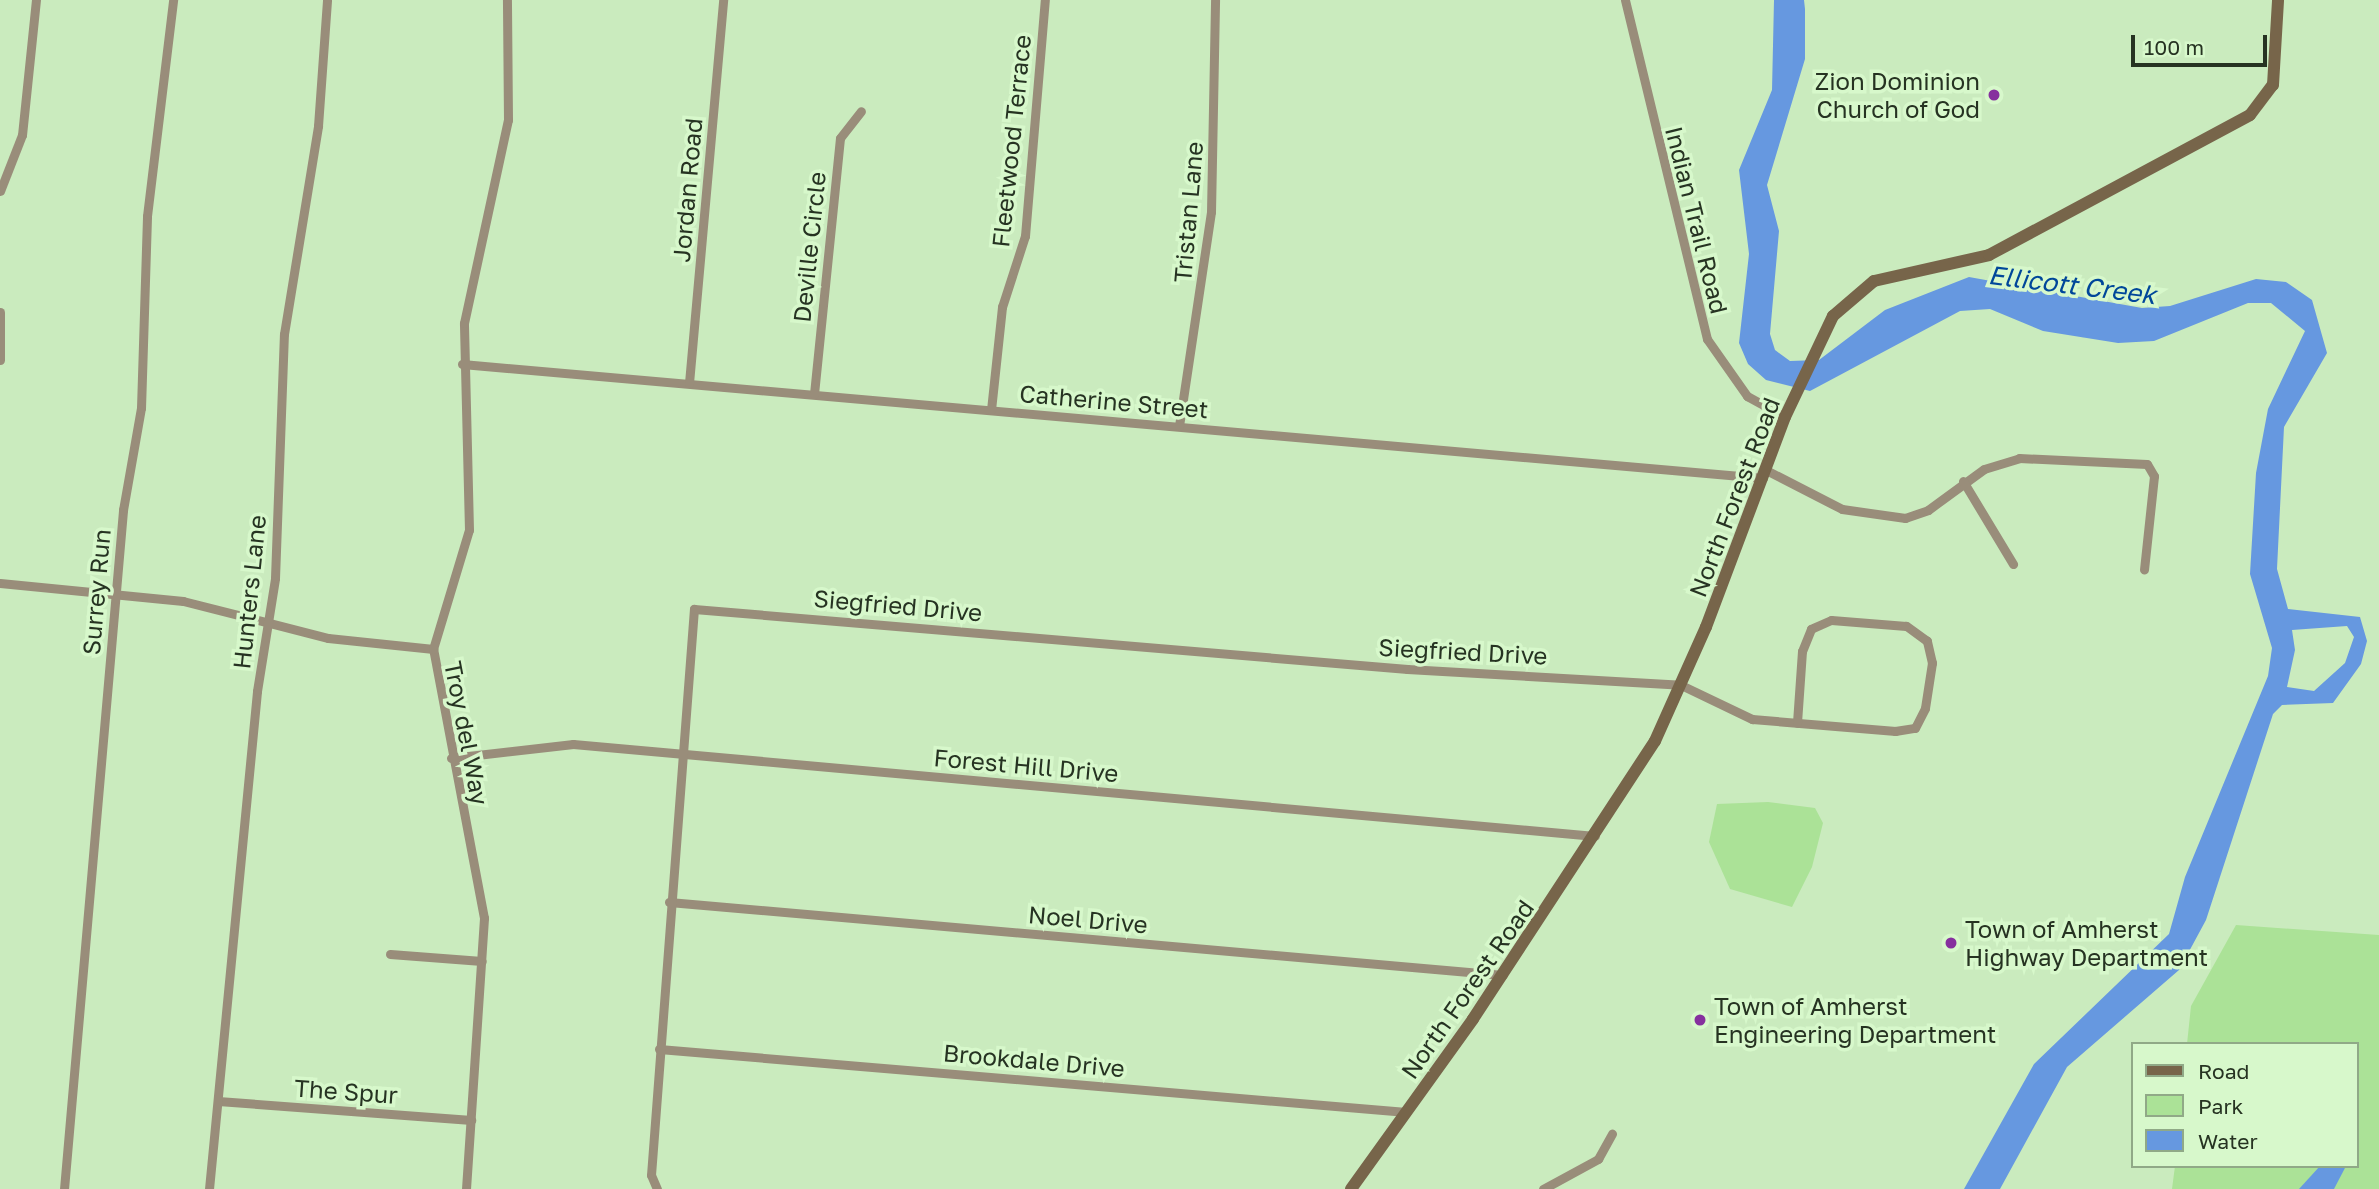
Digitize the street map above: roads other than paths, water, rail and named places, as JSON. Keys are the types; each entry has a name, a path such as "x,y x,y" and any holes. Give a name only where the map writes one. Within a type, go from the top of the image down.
{"street":[{"path":"0,191 22,135 36,0"},
{"name":"Surrey Run","path":"64,1189 116,594 141,408 147,216 173,0"},
{"name":"Hunters Lane","path":"209,1189 269,623 284,334 318,126 327,0"},
{"name":"Troy del Way","path":"466,1189 484,918 451,758 433,649 469,530 462,363 471,271 508,120 507,0"},
{"name":"Jordan Road","path":"689,383 723,0"},
{"name":"Fleetwood Terrace","path":"991,410 1002,307 1025,236 1045,0"},
{"name":"Tristan Lane","path":"1179,426 1211,212 1215,0"},
{"name":"Indian Trail Road","path":"1625,0 1707,339 1747,396 1784,417"},
{"name":"North Forest Road","path":"1351,1189 1503,975 1597,836 1681,685 1784,417 1815,346 1833,316 1874,281 1989,255 2250,115 2273,85 2278,0"},
{"name":"Deville Circle","path":"814,394 840,138 861,111"},
{"path":"0,312 0,360"},
{"name":"Catherine Street","path":"462,363 1764,474"},
{"path":"1764,474 1825,503 1878,517 1921,514 1963,481 2001,462 2038,456 2147,464 2154,476 2144,569"},
{"path":"1963,481 2013,564"},
{"path":"0,583 183,601 328,638 433,649"},
{"name":"Siegfried Drive","path":"657,1189 651,1175 691,616 703,607 1407,669 1681,685"},
{"path":"1681,685 1752,719 1797,723 1915,727 1933,663 1927,640 1906,626 1831,620 1811,629 1802,651 1797,723"},
{"name":"Forest Hill Drive","path":"451,758 573,744 1597,836"},
{"name":"Noel Drive","path":"669,902 1503,975"},
{"path":"390,954 482,961"},
{"name":"Brookdale Drive","path":"659,1049 1406,1112"},
{"name":"The Spur","path":"218,1101 471,1120"},
{"path":"1543,1189 1598,1159 1612,1134"}],"water":[{"path":"1774,0 1804,0 1805,59 1767,185 1779,231 1770,334 1775,350 1790,361 1819,360 1885,310 1969,277 2142,308 2170,306 2256,279 2286,282 2312,300 2327,353 2284,427 2277,569 2288,609 2360,617 2367,641 2361,664 2333,703 2282,705 2273,714 2206,920 2179,970 2067,1067 2000,1189 1964,1189 2034,1064 2169,934 2185,877 2268,676 2272,648 2250,574 2256,473 2268,409 2305,331 2271,303 2248,303 2154,341 2118,343 2043,331 1990,309 1960,311 1810,391 1766,380 1748,364 1739,343 1749,254 1739,170 1772,90","holes":["2347,626 2354,637 2345,663 2314,691 2287,687 2295,650 2292,630"]},
{"path":"2318,1168 2345,1168 2334,1189 2299,1189"}],"place":[{"name":"Zion Dominion Church of God","path":"1994,95"},
{"name":"Town of Amherst Highway Department","path":"1951,943"},
{"name":"Town of Amherst Engineering Department","path":"1700,1020"}],"water label":[{"name":"Ellicott Creek","path":"2072,285"}]}
